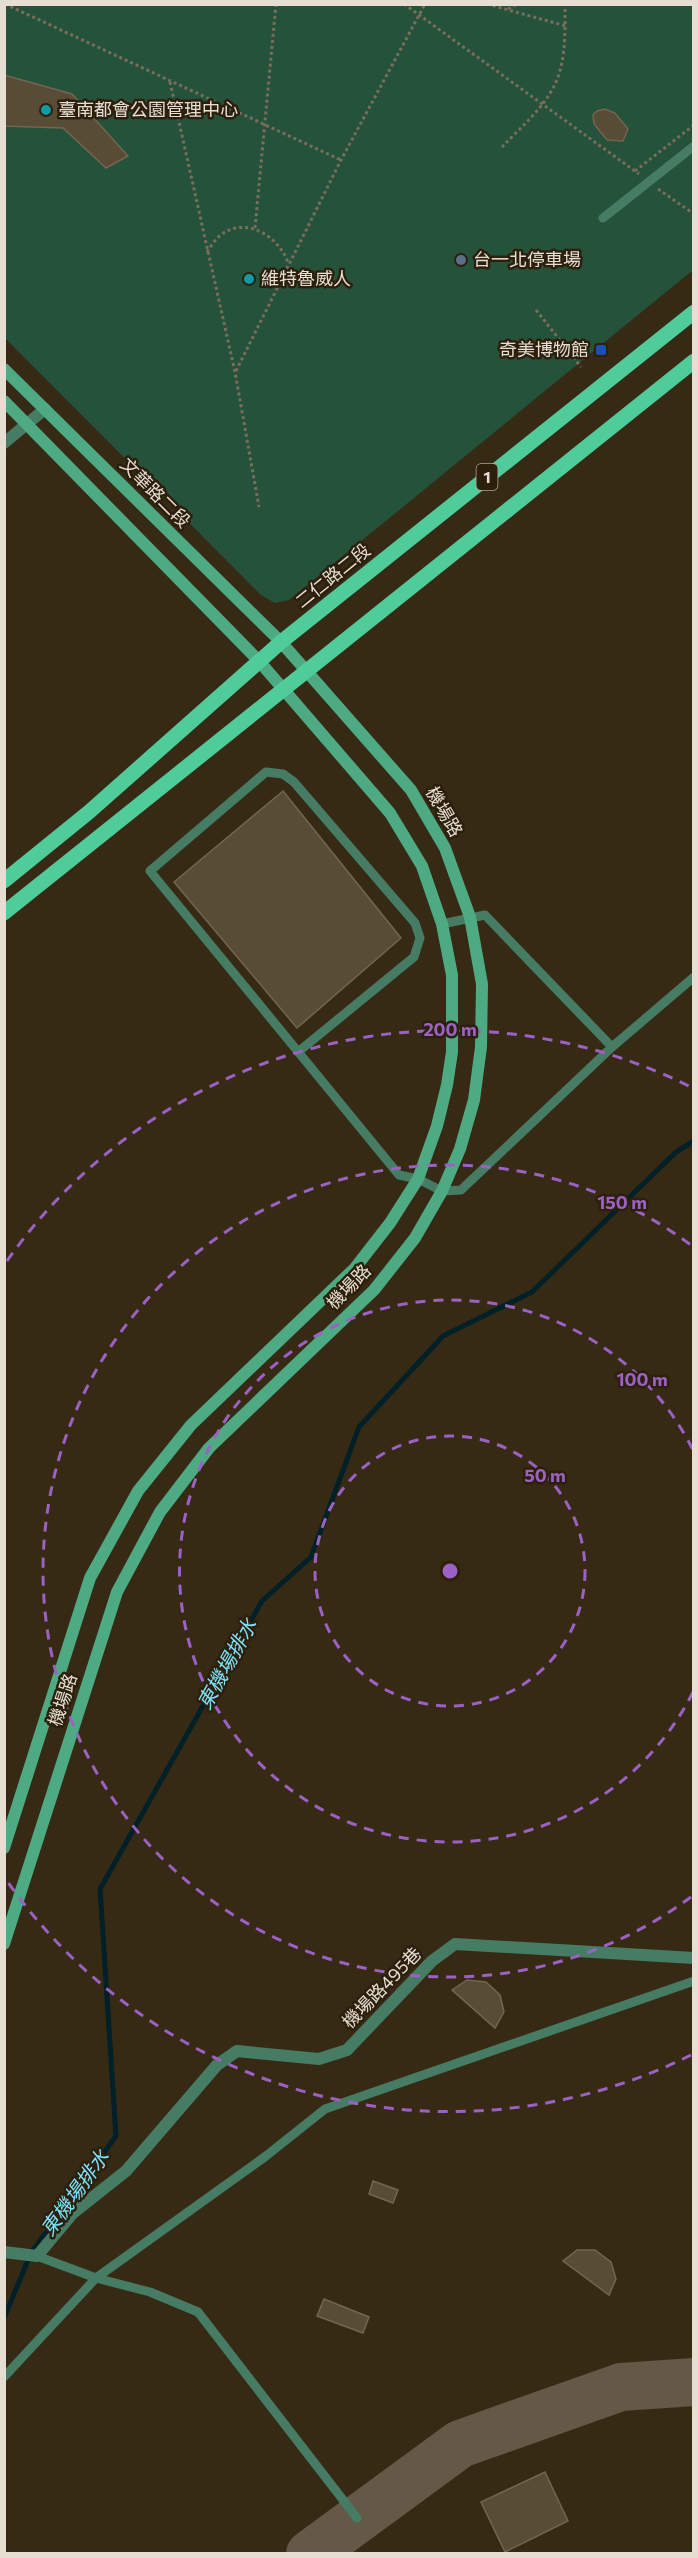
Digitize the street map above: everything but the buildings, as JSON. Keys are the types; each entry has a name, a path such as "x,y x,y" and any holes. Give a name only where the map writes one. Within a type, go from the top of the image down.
{"main road":[{"name":"二仁路二段","path":"4,881 89,812 281,642 693,312"},
{"name":"1","path":"4,914 693,361"}],"street":[{"name":"文華路二段","path":"4,369 281,642"},
{"path":"4,401 259,661"},
{"path":"4,443 45,409"},
{"name":"機場路","path":"4,1944 117,1592 160,1512 209,1448 374,1290 415,1238 442,1191 460,1149 474,1100 481,1047 482,984 470,917 446,848 411,790 281,642"},
{"name":"機場路","path":"4,1848 90,1578 138,1491 191,1425 355,1268 390,1223 417,1179 437,1126 452,1052 452,975 442,924 422,866 390,813 259,661"},
{"name":"機場路495巷","path":"37,2256 73,2213 126,2171 217,2065 237,2051 319,2059 347,2050 432,1961 455,1944 693,1958"},
{"path":"4,2252 21,2256 37,2256"}],"lane":[{"path":"603,218 693,146"},
{"path":"298,1052 414,957 420,938 415,923 294,782 283,774 266,772 150,871 399,1176 417,1179 442,1191 461,1190 612,1047 693,976"},
{"path":"442,924 485,915 612,1047"},
{"path":"4,2377 96,2278 266,2156 325,2109 693,1981"},
{"path":"37,2256 96,2278 150,2292 198,2312 357,2518"}],"path":[{"path":"5,4 341,160"},
{"path":"255,228 276,4"},
{"path":"404,4 693,214"},
{"path":"235,372 341,160 425,4"},
{"path":"487,4 567,26"},
{"path":"506,10 517,4"},
{"path":"502,147 542,104 559,74 567,26 565,4"},
{"path":"170,82 235,372 259,507"},
{"path":"635,171 693,125"},
{"path":"207,252 221,234 236,228 255,228 284,249 288,263"},
{"path":"536,310 581,367"}],"green space":[{"path":"5,5 693,5 693,270 289,600 275,603 261,595 5,338"}],"waterway":[{"name":"東機場排水","path":"4,2318 31,2253 116,2136 100,1889 262,1601 311,1557 359,1427 443,1336 532,1292 676,1152 694,1141"}],"taxiway":[{"path":"310,2554 460,2444 621,2387 694,2382"}],"place":[{"name":"臺南都會公園管理中心","path":"46,110"},
{"name":"台一北停車場","path":"461,260"},
{"name":"維特魯威人","path":"249,279"},
{"name":"奇美博物館","path":"601,350"}]}
